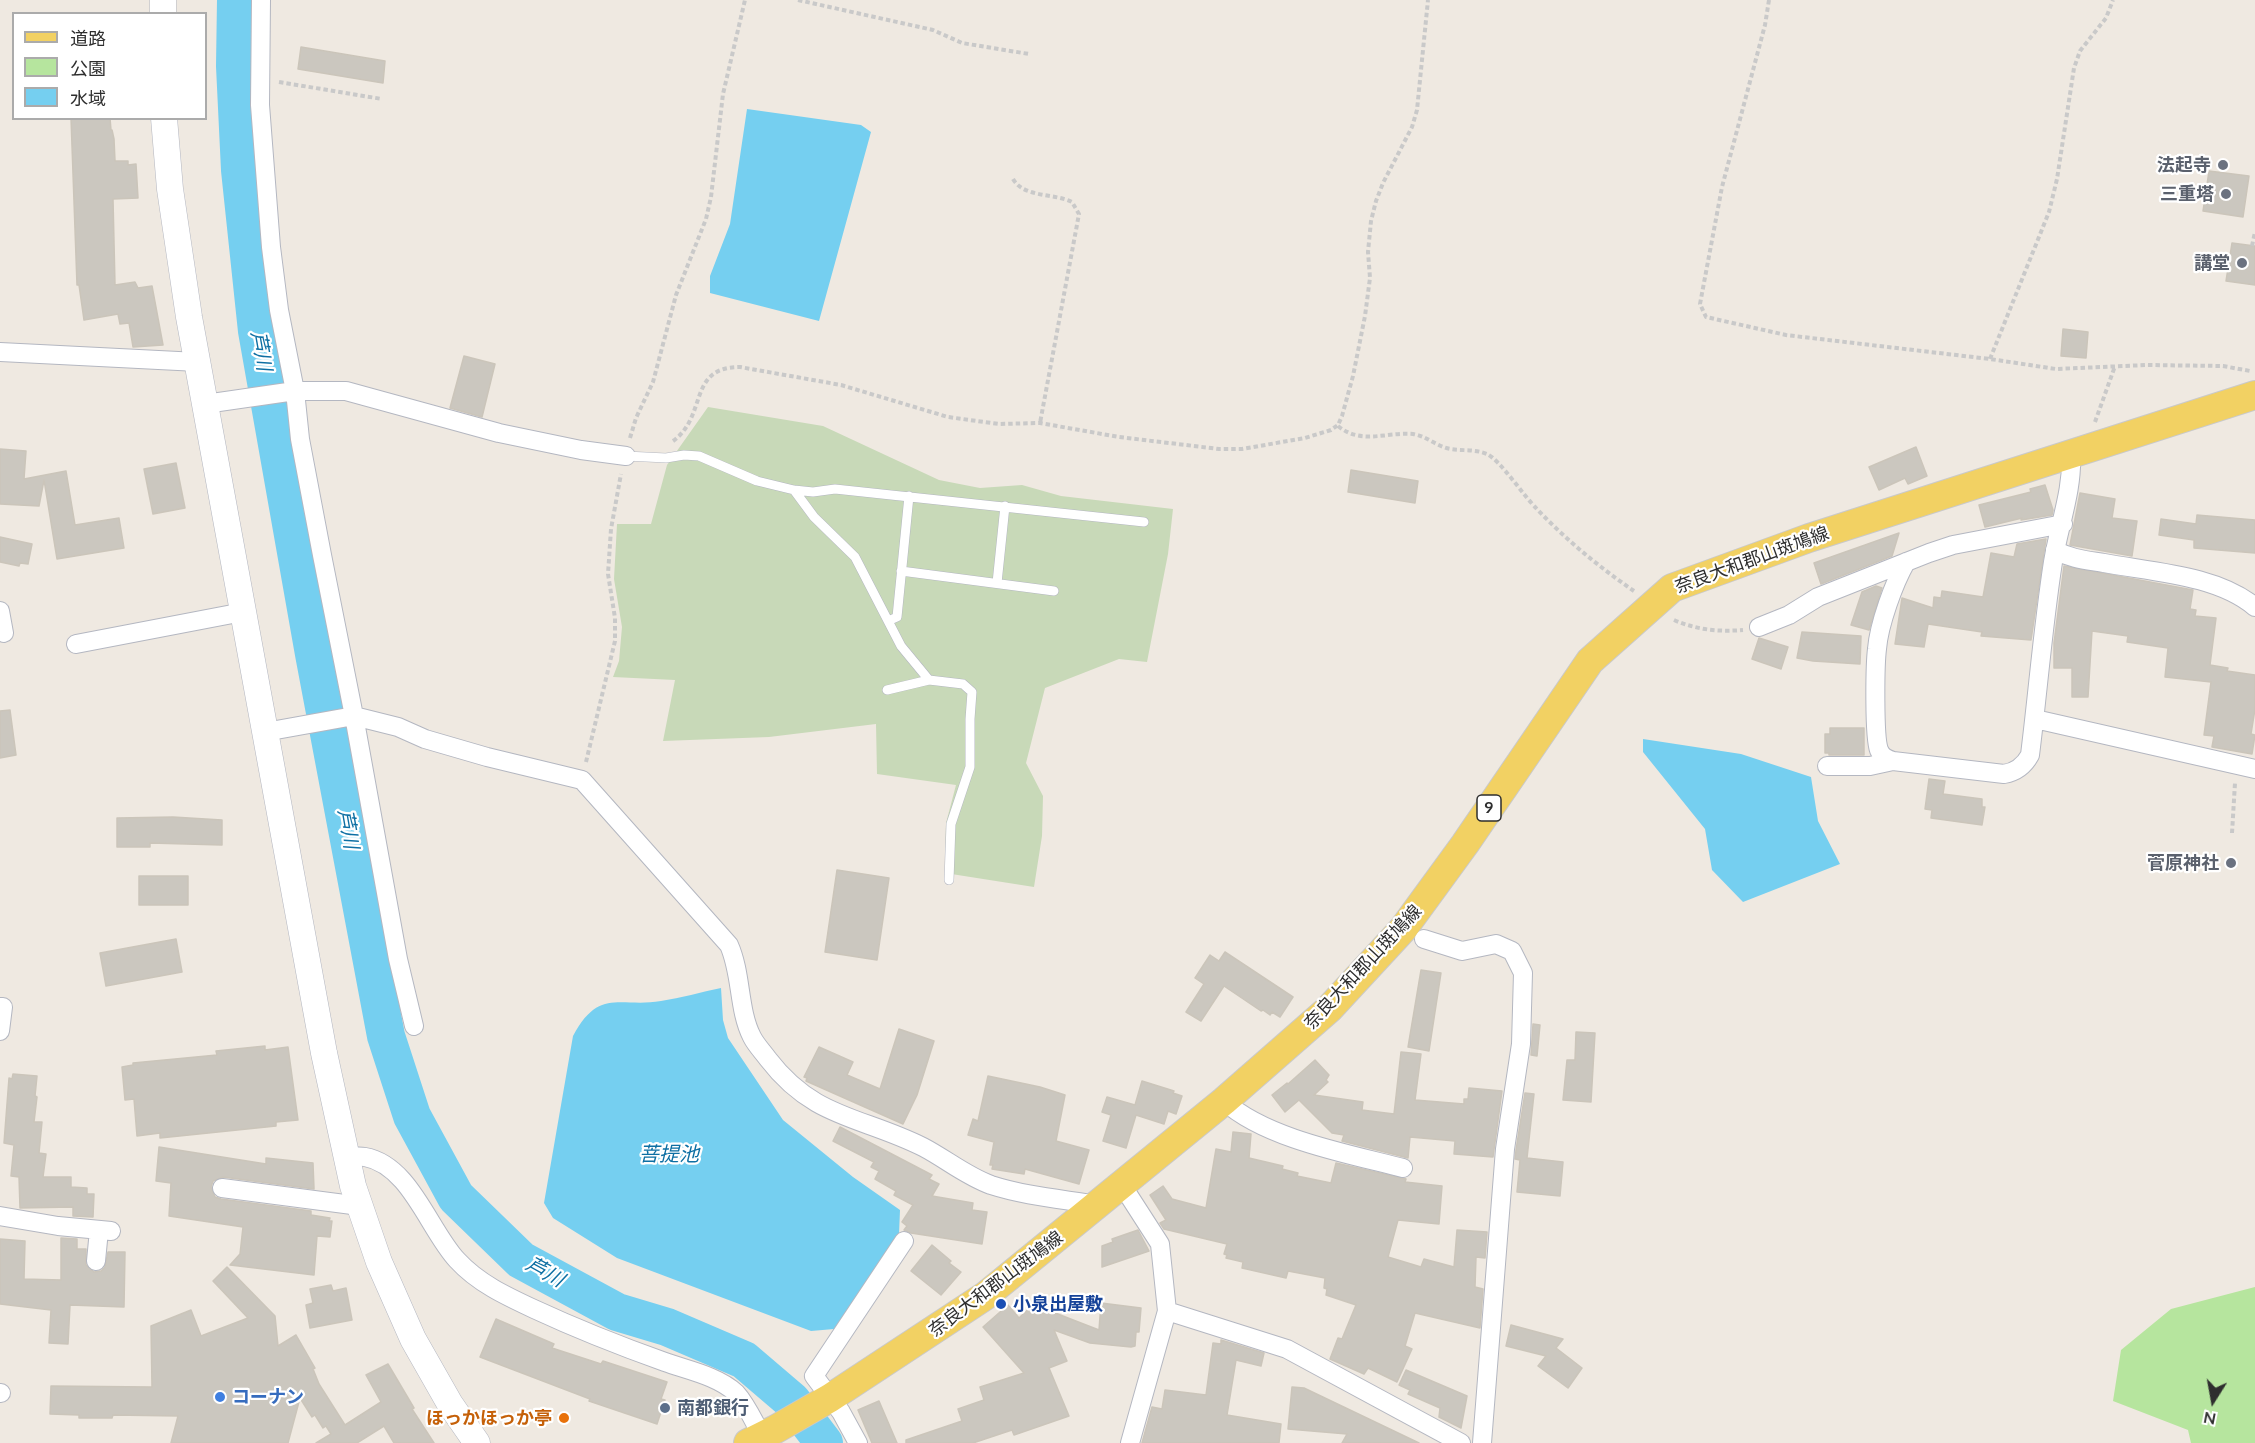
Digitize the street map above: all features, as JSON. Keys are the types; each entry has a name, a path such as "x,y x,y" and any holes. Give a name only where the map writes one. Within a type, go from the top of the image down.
{"main road":[{"name":"奈良大和郡山斑鳩線","path":"762,1436 825,1401 985,1296 1224,1101 1329,1009 1403,929 1466,843 1590,661 1672,588 1809,538 2255,395"}],"street":[{"path":"261,0 262,144 279,310 295,391 300,439 398,959 414,1026"},
{"path":"164,120 170,189 205,404 324,1053 346,1157 379,1262 413,1339 450,1404 477,1443"},
{"path":"0,352 198,362"},
{"path":"205,404 295,391 346,391 499,433 581,450 626,456"},
{"path":"1906,562 1896,584 1876,650 1879,750 1884,757 1893,761 1992,774 2012,772 2020,768 2030,755 2048,595 2055,550 2063,524 2072,468 2071,453"},
{"path":"1759,627 1789,615 1818,597 1953,545 2063,524"},
{"path":"2055,550 2076,559 2199,581 2238,595 2255,607"},
{"path":"0,611 4,633"},
{"path":"76,644 243,612"},
{"path":"266,732 354,716 398,727 425,739 488,757 582,780 729,945 736,960 747,1025 752,1037 796,1090 830,1111 924,1148 989,1184 1015,1191 1098,1205"},
{"path":"2035,719 2255,769"},
{"path":"1827,766 1870,766 1893,761"},
{"path":"1424,939 1462,951 1496,944 1512,951 1523,973 1521,1044 1505,1149 1482,1443"},
{"path":"0,1007 3,1007 0,1031"},
{"path":"1224,1101 1233,1109 1273,1130 1320,1146 1403,1168"},
{"path":"346,1157 364,1157 381,1162 397,1176 413,1194 446,1247 459,1263 503,1295 564,1324 710,1378 734,1392 762,1436"},
{"path":"1122,1185 1160,1244 1167,1311 1130,1443"},
{"path":"222,1188 360,1206"},
{"path":"0,1216 105,1231 96,1262"},
{"path":"858,1443 825,1401 814,1376 904,1241"},
{"path":"1167,1311 1287,1349 1458,1442"}],"lane":[{"path":"626,456 699,456 757,481 794,490 813,492 835,489 1144,522"},
{"path":"794,490 814,517 855,557 901,646 929,680"},
{"path":"888,621 897,617 909,496"},
{"path":"997,583 1005,506"},
{"path":"901,571 1054,591"},
{"path":"887,690 929,680 963,684 972,692 970,767 951,824 949,880"}],"path":[{"path":"582,780 615,641 616,630 608,574 611,529 626,456 636,418 653,382 676,296 706,219 711,197 723,94 745,0"},
{"path":"798,0 933,30 962,43 1029,54"},
{"path":"650,457 678,438 688,426 706,379 713,372 729,367 841,385 948,417 991,423 1040,423 1119,437 1219,449 1242,448 1305,438 1331,430 1338,425 1351,385 1365,316 1370,278 1368,252 1371,221 1376,201 1412,127 1417,110 1428,0"},
{"path":"1769,0 1762,36 1716,213 1700,304 1706,317 1786,335 2056,369 2146,365 2223,366 2255,371"},
{"path":"1990,359 2049,212 2057,179 2074,68 2080,51 2106,18 2113,0"},
{"path":"260,79 382,99"},
{"path":"1013,179 1023,189 1030,192 1072,201 1079,214 1040,423"},
{"path":"2252,246 2255,234"},
{"path":"2091,430 2115,366"},
{"path":"1338,425 1354,436 1411,434 1450,449 1473,450 1489,455 1497,460 1523,494 1557,530 1640,595"},
{"path":"1674,620 1715,631 1759,627"},
{"path":"2232,834 2235,793"}],"green space":[{"path":"708,407 823,426 939,480 980,488 1022,485 1061,496 1173,509 1168,554 1147,662 1119,659 1045,688 1026,763 1043,796 1042,836 1034,887 945,873 946,823 956,785 877,774 876,724 769,737 663,741 675,680 613,677 619,661 622,627 614,579 617,524 651,524 667,465"},
{"path":"2255,1287 2255,1443 2191,1443 2188,1430 2113,1401 2121,1350 2171,1309"}],"water":[{"path":"747,109 861,125 871,132 819,321 710,293 710,276 730,224"},
{"path":"1643,739 1741,754 1811,777 1818,821 1840,864 1743,902 1712,870 1705,829 1643,752"},
{"name":"菩提池","path":"721,988 723,1020 728,1038 783,1120 853,1177 900,1210 899,1234 834,1329 811,1331 617,1258 553,1218 544,1203 573,1036 583,1021 601,1005 647,1003"}],"building":[{"path":"301,47 385,61 383,83 298,69"},
{"path":"71,120 110,120 115,161 128,161 128,165 136,164 138,198 113,199 115,285 135,282 138,288 152,286 163,345 133,347 129,323 120,324 118,314 84,320 79,285 77,285"},
{"name":"三重塔","path":"2209,171 2249,176 2243,217 2203,211"},
{"name":"講堂","path":"2232,243 2255,246 2255,285 2226,281"},
{"path":"2063,329 2088,332 2086,358 2061,356"},
{"path":"464,356 495,364 482,417 450,408"},
{"path":"1916,447 1927,476 1908,484 1905,478 1879,490 1869,467"},
{"path":"0,449 26,451 24,479 66,471 75,525 119,518 124,548 57,559 44,480 39,506 0,504"},
{"path":"176,463 185,508 153,514 144,469"},
{"path":"1351,470 1418,481 1415,503 1348,492"},
{"path":"2045,485 2053,510 2052,515 2021,520 2022,518 1985,527 1979,505 2031,492 2030,489"},
{"path":"2080,493 2115,499 2112,518 2137,521 2132,556 2070,545"},
{"path":"2197,515 2255,520 2255,553 2194,548 2194,540 2159,535 2161,519 2196,524"},
{"path":"1899,533 1892,556 1821,584 1814,563"},
{"path":"0,537 32,544 28,564 20,563 19,566 0,562"},
{"path":"2046,539 2031,640 1981,636 1982,632 1928,624 1924,647 1895,644 1902,598 1933,608 1934,597 1941,598 1942,591 1983,597 1991,553 2014,557 2017,544"},
{"path":"2064,566 2193,590 2190,609 2196,610 2195,616 2216,618 2210,665 2228,668 2227,671 2255,675 2255,709 2251,734 2255,735 2252,754 2212,747 2214,736 2204,735 2211,682 2165,677 2168,648 2127,642 2128,636 2092,631 2088,697 2072,697 2072,668 2054,668 2054,643"},
{"path":"1876,586 1882,588 1869,630 1851,625 1862,592"},
{"path":"1802,632 1861,636 1860,664 1797,658"},
{"path":"1759,638 1788,647 1781,669 1752,659"},
{"path":"10,710 16,755 0,758 0,711"},
{"path":"1830,728 1864,728 1864,755 1825,753 1825,734 1830,734"},
{"path":"1929,779 1945,781 1943,794 1982,799 1982,807 1985,807 1982,825 1931,818 1932,810 1925,809"},
{"path":"173,817 222,820 222,845 150,843 150,847 117,847 117,818"},
{"path":"837,870 889,878 877,960 825,952"},
{"path":"139,876 188,876 188,905 139,905"},
{"path":"176,939 182,972 106,986 100,953"},
{"path":"1225,952 1293,997 1280,1017 1272,1012 1270,1015 1261,1011 1224,986 1201,1021 1186,1012 1204,984 1195,978 1210,955 1219,961"},
{"path":"1421,970 1441,973 1429,1051 1408,1047"},
{"path":"1533,1024 1540,1025 1537,1056 1531,1055"},
{"path":"899,1029 934,1041 917,1095 903,1124 806,1081 807,1078 804,1077 819,1047 853,1062 847,1075 880,1089"},
{"path":"1576,1032 1595,1033 1591,1102 1563,1100 1567,1060 1575,1060"},
{"path":"265,1046 265,1050 288,1047 298,1120 276,1122 276,1126 160,1138 160,1133 137,1136 134,1099 125,1100 122,1067 133,1065 133,1063 217,1055 216,1051"},
{"path":"1401,1052 1421,1054 1415,1100 1464,1104 1464,1099 1468,1099 1469,1088 1502,1091 1493,1157 1454,1154 1455,1141 1410,1137 1408,1158 1342,1141 1344,1135 1332,1133 1299,1100 1285,1112 1272,1095 1315,1060 1329,1075 1326,1080 1328,1082 1314,1095 1363,1102 1362,1110 1394,1114"},
{"path":"13,1074 37,1076 34,1122 42,1122 39,1153 46,1154 43,1177 71,1177 71,1187 87,1188 87,1194 94,1194 93,1217 73,1216 73,1207 20,1208 19,1177 11,1176 14,1145 4,1143 9,1078 12,1079"},
{"path":"988,1076 1065,1095 1056,1141 1089,1150 1079,1184 1025,1169 1024,1174 992,1169 993,1165 990,1165 994,1142 968,1135 973,1119 978,1121"},
{"path":"1142,1081 1174,1091 1173,1093 1182,1096 1176,1114 1168,1111 1164,1124 1136,1115 1126,1148 1103,1141 1111,1115 1102,1112 1107,1097 1135,1105"},
{"path":"1525,1093 1534,1094 1527,1158 1563,1162 1560,1196 1517,1192 1520,1160 1515,1159"},
{"path":"840,1127 932,1175 929,1179 939,1184 932,1196 973,1203 972,1210 987,1212 982,1244 904,1230 907,1226 902,1222 913,1205 894,1195 896,1191 875,1179 879,1171 871,1167 874,1162 833,1141"},
{"path":"1233,1132 1251,1134 1249,1158 1283,1166 1282,1169 1298,1173 1297,1176 1331,1183 1336,1163 1406,1179 1405,1182 1442,1186 1439,1224 1398,1220 1388,1257 1421,1267 1424,1259 1454,1267 1457,1230 1487,1232 1485,1258 1476,1257 1475,1287 1483,1289 1480,1328 1415,1313 1405,1346 1412,1349 1397,1382 1368,1368 1364,1374 1330,1359 1338,1338 1342,1339 1356,1305 1326,1295 1325,1278 1288,1271 1286,1278 1242,1268 1243,1262 1226,1258 1227,1255 1224,1254 1227,1244 1164,1229 1160,1223 1166,1220 1150,1195 1163,1186 1172,1199 1206,1208 1216,1149 1231,1152"},
{"path":"159,1147 266,1164 266,1158 313,1163 314,1189 223,1177 213,1181 211,1187 215,1197 221,1199 311,1211 311,1215 330,1218 329,1221 332,1221 330,1237 317,1236 314,1275 230,1265 240,1254 243,1227 169,1216 171,1183 156,1181"},
{"path":"1138,1230 1149,1251 1102,1267 1102,1246 1113,1242 1112,1239"},
{"path":"61,1238 77,1239 77,1249 86,1249 86,1265 94,1272 101,1271 105,1267 108,1252 125,1252 124,1307 70,1305 68,1344 49,1343 51,1310 0,1304 0,1239 25,1241 24,1279 61,1280"},
{"path":"932,1245 961,1272 941,1295 911,1271"},
{"path":"227,1267 275,1316 278,1346 296,1335 315,1368 313,1369 319,1384 345,1425 381,1402 366,1375 388,1364 414,1408 412,1409 434,1443 394,1443 384,1426 357,1443 316,1443 331,1434 326,1426 323,1428 315,1415 312,1417 300,1398 288,1443 171,1443 178,1416 113,1415 112,1418 79,1418 79,1415 50,1414 51,1386 152,1387 151,1326 191,1310 201,1336 248,1318 213,1281"},
{"path":"331,1285 333,1291 346,1288 352,1320 310,1328 306,1305 313,1303 310,1289"},
{"path":"1039,1299 1050,1311 1099,1330 1101,1303 1141,1308 1135,1346 1090,1343 1054,1330 1067,1361 1049,1368 1069,1416 1014,1435 1012,1430 973,1443 906,1443 906,1440 962,1421 958,1409 984,1400 980,1387 1024,1373 983,1327 1008,1305 1019,1318"},
{"path":"496,1319 554,1344 552,1348 601,1364 603,1361 667,1382 661,1399 665,1400 657,1424 589,1401 590,1399 480,1357"},
{"path":"1511,1325 1563,1339 1556,1348 1582,1368 1568,1388 1538,1366 1546,1356 1506,1346"},
{"path":"1221,1340 1264,1353 1261,1366 1236,1360 1227,1415 1281,1424 1279,1443 1142,1443 1152,1407 1162,1409 1165,1390 1206,1395 1213,1343 1221,1344"},
{"path":"1406,1370 1467,1396 1461,1428 1439,1417 1440,1408 1408,1394 1410,1390 1399,1385"},
{"path":"1292,1387 1304,1388 1419,1443 1342,1443 1347,1434 1288,1429"},
{"path":"879,1401 897,1443 872,1443 858,1410"}],"waterway":[{"name":"芦川","path":"236,0 235,66 240,170 257,331 314,654 386,1036 412,1116 456,1197 521,1260 617,1312 667,1327 744,1360 792,1401 824,1443"}],"place":[{"name":"法起寺","path":"2223,165"},
{"name":"三重塔","path":"2226,194"},
{"name":"講堂","path":"2242,263"},
{"name":"菅原神社","path":"2231,863"},
{"name":"小泉出屋敷","path":"1001,1304"},
{"name":"コーナン","path":"220,1397"},
{"name":"南都銀行","path":"665,1408"},
{"name":"ほっかほっか亭","path":"564,1418"}]}
